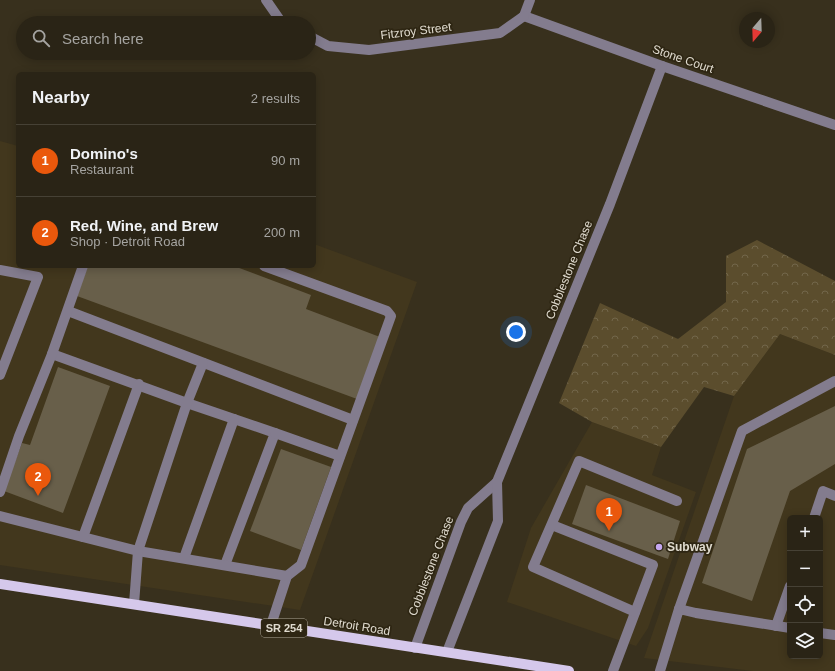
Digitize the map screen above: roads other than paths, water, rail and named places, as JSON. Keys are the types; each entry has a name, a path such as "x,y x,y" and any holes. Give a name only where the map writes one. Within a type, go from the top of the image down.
{"main road":[{"name":"Detroit Road","path":"0,584 447,652 547,669 569,671"}],"street":[{"path":"266,0 277,16"},
{"path":"524,16 530,0"},
{"name":"Fitzroy Street","path":"316,40 328,46 369,50 500,33 524,16"},
{"name":"Stone Court","path":"524,16 662,66 835,125"},
{"name":"Cobblestone Chase","path":"447,652 498,521 497,482 610,204 662,66"},
{"path":"0,492 19,436 52,354 82,268"},
{"path":"269,268 387,311 391,316 301,565 287,576 271,626"},
{"path":"0,270 38,277 0,375"},
{"path":"68,311 353,420"},
{"path":"52,354 340,456"},
{"path":"134,604 138,551 187,403 202,363"},
{"path":"660,671 679,609 742,431 835,381"},
{"path":"83,537 139,384"},
{"path":"184,558 234,419"},
{"path":"225,565 275,433"},
{"path":"635,612 533,567 579,461 677,501"},
{"name":"Cobblestone Chase","path":"414,648 461,522 468,508 497,482"},
{"path":"815,515 823,491 835,496"},
{"path":"0,516 138,551 287,576"},
{"path":"552,525 653,565 613,671"},
{"path":"776,626 790,587"},
{"path":"679,609 787,628"},
{"path":"823,633 835,633"}],"place":[{"name":"Red, Wine, and Brew","path":"38,496"},
{"name":"Domino's","path":"609,531"},
{"name":"Subway","path":"659,547"}]}
